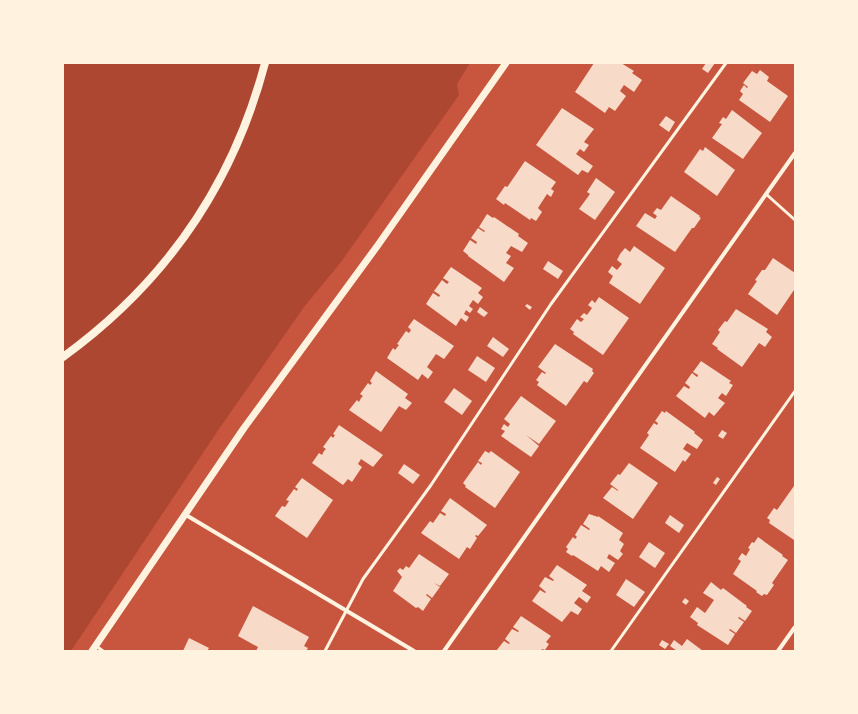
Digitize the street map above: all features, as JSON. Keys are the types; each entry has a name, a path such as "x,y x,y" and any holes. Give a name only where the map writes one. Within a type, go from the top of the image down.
{"main road":[{"path":"63,357 94,335 132,299 170,257 190,230 215,189 233,155 252,107 265,63"}],"street":[{"path":"94,648 244,428 378,245 506,63"},
{"path":"444,651 795,153"},
{"path":"186,515 414,651"},
{"path":"778,651 795,627"}],"lane":[{"path":"325,651 363,579 431,485 551,304 726,63"},
{"path":"766,194 795,220"},
{"path":"611,651 795,391"},
{"path":"94,648 103,651"}],"shaded area":[{"path":"63,63 470,63 457,84 459,95 341,262 304,307 219,429 71,651 63,651"}],"building":[{"path":"594,63 621,63 634,71 632,73 642,80 634,92 624,85 620,91 626,96 615,111 609,107 605,113 575,92"},
{"path":"706,63 715,63 708,73 702,69"},
{"path":"760,70 769,77 767,81 788,96 770,122 739,100 743,94 740,91 744,85 747,88 748,87 743,83 752,71 757,74"},
{"path":"562,108 594,129 584,142 589,145 584,152 580,149 576,154 593,166 588,173 582,170 578,175 536,145"},
{"path":"732,110 762,133 743,159 712,138 722,124 719,123 723,117 726,119"},
{"path":"666,116 675,122 669,132 659,125"},
{"path":"705,147 735,170 717,196 684,172 700,149 703,151"},
{"path":"525,161 556,182 551,189 554,191 551,197 547,194 538,208 542,212 536,221 531,218 530,220 505,203 504,205 496,199 505,186 508,186"},
{"path":"596,178 615,192 595,220 579,209 590,194 587,192"},
{"path":"671,196 701,218 675,252 636,226 645,213 655,219 657,216 653,213 657,208 661,210"},
{"path":"487,214 519,234 518,236 528,243 522,252 511,246 506,253 511,256 506,263 514,268 504,282 463,251 470,240 476,244 477,242 471,238 478,228 484,232 485,231 479,227"},
{"path":"634,246 665,268 640,304 609,283 613,276 608,272 612,266 617,270 622,264 617,260 620,254 625,248 630,252"},
{"path":"773,258 795,273 795,291 794,290 777,315 748,294 757,281 755,280 762,270 765,270"},
{"path":"548,261 563,271 558,279 543,269"},
{"path":"451,267 482,288 478,293 483,297 478,304 473,300 469,306 473,309 470,313 466,310 464,314 469,317 466,322 461,318 456,326 426,304 433,293 439,297 440,295 434,291 442,280 447,284 449,282 443,278"},
{"path":"599,297 629,318 603,355 573,334 574,332 570,329 577,319 581,322 584,319 580,317 584,313 587,315 592,308 588,305 592,300 595,303"},
{"path":"527,304 532,307 530,310 525,306"},
{"path":"480,307 488,313 484,317 477,312"},
{"path":"736,309 768,329 766,332 772,337 765,347 759,343 742,367 712,344 720,332 718,330 725,321 727,322"},
{"path":"414,319 454,346 444,359 436,354 427,367 433,372 428,379 422,374 418,380 387,358 393,348 395,350 399,345 397,344 406,331 409,333 411,330 408,327"},
{"path":"493,337 509,349 503,357 487,346"},
{"path":"555,344 593,369 592,371 594,373 587,383 584,381 566,406 537,385 539,382 536,380 542,372 545,374 546,373 538,367"},
{"path":"477,356 495,368 486,382 468,370"},
{"path":"701,361 731,381 729,383 733,385 726,396 722,393 718,398 725,403 714,416 709,412 705,418 676,396 684,386 689,389 690,387 685,383 692,373 697,377 698,376 693,372"},
{"path":"376,371 408,394 405,398 412,403 406,410 399,406 381,432 349,410 357,400 359,402 363,396 360,394 368,383 370,385 372,383 370,381"},
{"path":"454,388 472,401 462,415 444,402"},
{"path":"521,396 556,421 539,444 526,435 539,446 531,457 501,436 505,431 501,429 504,424 508,427 510,424 504,419"},
{"path":"662,411 665,413 666,411 695,432 694,433 703,440 697,449 687,443 683,449 691,454 685,462 683,460 675,472 640,448 649,435 647,433 654,423 657,425 658,423 655,421"},
{"path":"339,425 383,455 373,467 361,459 358,464 362,467 352,482 348,479 343,485 312,463 319,453 322,455 326,449 323,447 331,436 333,438 335,435 333,434"},
{"path":"722,430 727,433 723,439 718,436"},
{"path":"485,451 489,453 491,451 520,472 495,508 465,487 466,486 463,483 478,462 481,465 482,463 478,461"},
{"path":"629,463 658,483 633,519 603,498 612,487 618,491 610,484 618,474 620,475"},
{"path":"404,464 420,475 413,484 398,473"},
{"path":"717,477 720,479 716,485 713,483"},
{"path":"302,478 333,500 307,538 275,516 282,506 285,507 289,501 286,500 294,489 297,491 298,489 295,487"},
{"path":"794,486 794,540 769,523 770,520 767,518 774,508 777,510"},
{"path":"450,498 487,525 478,536 475,536 477,538 470,549 467,547 459,559 421,533 430,521 433,523 440,513 445,516 446,514 441,511"},
{"path":"589,514 598,516 623,533 619,540 624,544 620,551 623,554 618,560 609,554 607,558 615,563 609,572 601,566 598,571 566,552 568,549 566,547 573,537 575,539 577,537 575,535 581,525 589,530 590,529 583,524"},
{"path":"670,515 684,525 679,533 665,523"},
{"path":"758,537 788,560 772,583 774,585 767,595 764,594 762,596 733,574 741,561 738,559 742,553 746,556 750,549 748,548"},
{"path":"649,542 665,553 655,568 639,557"},
{"path":"419,554 449,574 440,586 434,583 440,587 432,598 427,594 426,595 431,599 423,611 418,607 416,608 393,591 402,577 397,571 400,568 403,570 406,566 409,568"},
{"path":"557,565 587,585 582,591 591,597 587,603 579,597 574,603 582,609 578,615 571,611 562,622 532,601 540,590 545,593 546,592 539,586 545,577 553,581 554,580 549,576"},
{"path":"626,579 645,592 634,607 616,595"},
{"path":"711,582 721,590 723,588 752,611 745,621 739,617 738,618 744,622 736,633 730,629 729,630 735,634 728,645 697,625 698,623 690,617 697,607 705,613 714,600 703,593"},
{"path":"685,598 689,601 686,605 682,602"},
{"path":"253,606 309,637 304,646 308,648 306,651 256,651 258,647 238,636"},
{"path":"521,616 551,636 546,642 549,644 545,650 496,651 504,641 509,644 510,643 505,639 512,629 518,632 519,631 513,627"},
{"path":"189,638 209,648 207,651 183,651"},
{"path":"687,639 703,651 677,651 670,646 674,640 682,646"},
{"path":"662,640 669,644 665,649 659,645"}]}
